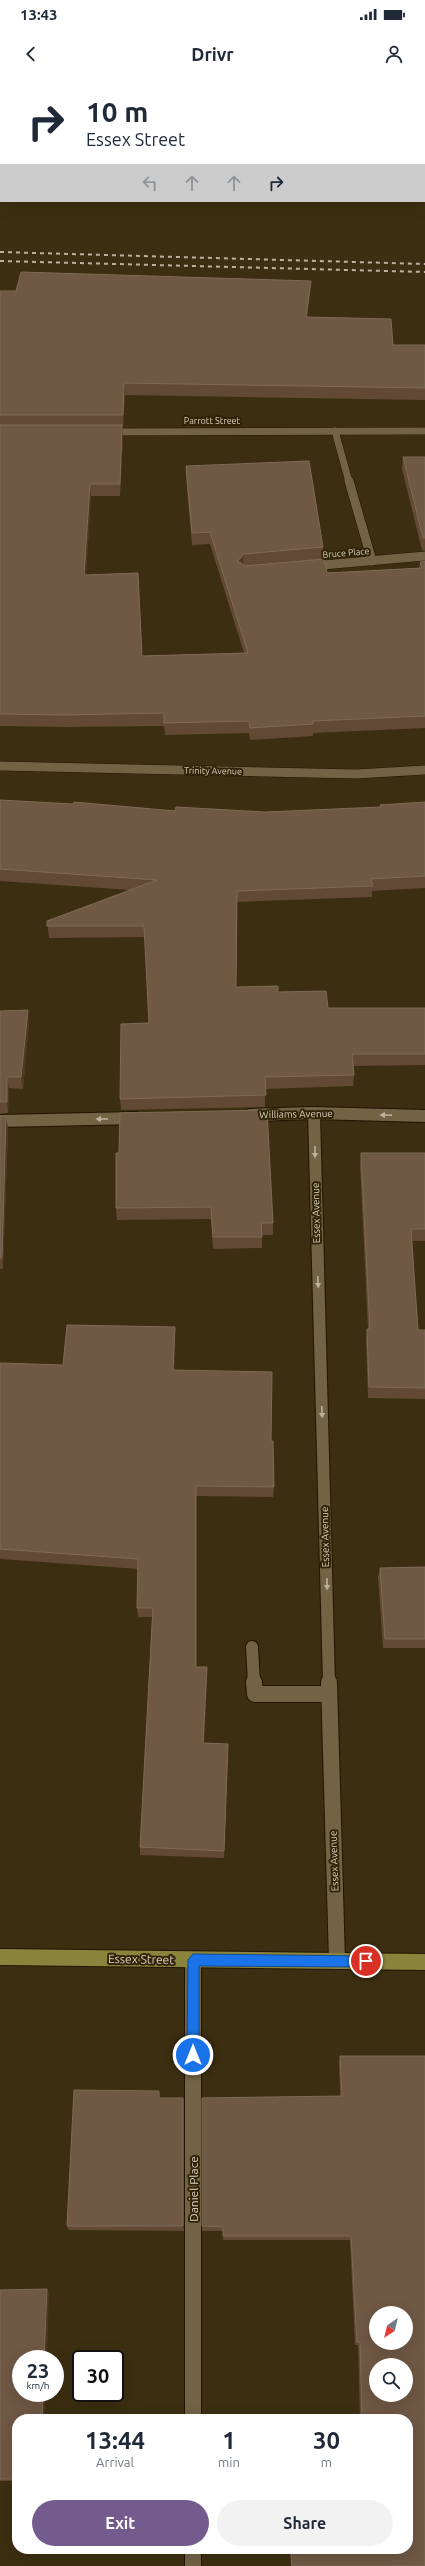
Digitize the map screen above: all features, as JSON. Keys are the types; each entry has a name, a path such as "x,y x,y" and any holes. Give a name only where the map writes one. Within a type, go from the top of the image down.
{"main road":[{"name":"Essex Street","path":"0,1957 425,1962"}],"street":[{"path":"335,431 372,561"},
{"name":"Parrott Street","path":"96,432 425,431"},
{"name":"Bruce Place","path":"305,567 425,556"},
{"name":"Trinity Avenue","path":"0,766 356,774 425,770"},
{"name":"Williams Avenue","path":"235,1115 314,1113 425,1116"},
{"name":"Essex Avenue","path":"314,1113 337,1961"},
{"path":"0,1121 149,1118"},
{"path":"252,1647 255,1694 329,1694"},
{"name":"Daniel Place","path":"193,1960 193,2414"},
{"path":"193,2554 193,2566"}],"building":[{"path":"21,272 311,281 306,317 391,319 393,345 425,345 425,388 124,383 123,415 0,415 0,291 16,291"},
{"path":"0,425 122,425 120,484 90,484 84,575 138,573 142,656 248,653 210,532 192,533 186,466 309,461 323,547 244,554 238,561 245,566 324,559 327,573 422,568 420,562 425,561 425,716 313,721 313,724 250,728 249,721 164,723 164,713 63,715 0,714"},
{"path":"403,457 425,457 425,538 423,538"},
{"path":"0,800 73,804 74,802 175,811 176,807 265,812 381,807 380,805 425,802 425,876 371,879 373,886 237,891 236,987 278,986 278,992 326,991 328,1008 425,1008 425,1054 352,1054 354,1075 265,1077 266,1095 120,1099 121,1024 149,1023 144,926 47,926 47,921 157,880 0,869"},
{"path":"28,1010 21,1077 7,1077 7,1102 0,1102 0,1011"},
{"path":"267,1110 273,1223 261,1223 262,1237 213,1237 211,1207 116,1208 116,1153 119,1153 120,1113"},
{"path":"0,1116 6,1117 2,1258 0,1258"},
{"path":"361,1153 425,1153 425,1229 411,1229 418,1330 425,1330 425,1388 369,1387 367,1329 370,1329"},
{"path":"67,1325 175,1327 173,1370 272,1372 271,1441 273,1441 274,1487 196,1486 196,1667 207,1667 203,1743 228,1744 224,1851 140,1847 153,1608 137,1608 138,1559 0,1549 0,1363 63,1365"},
{"path":"425,1567 425,1639 385,1639 380,1568"},
{"path":"340,2056 425,2056 425,2566 292,2566 291,2554 413,2554 413,2414 362,2414 360,2342 357,2342 351,2236 223,2236 223,2227 202,2226 202,2098 342,2096"},
{"path":"74,2090 159,2091 159,2098 183,2098 183,2226 67,2226"},
{"path":"47,2289 44,2350 12,2350 12,2402 43,2402 42,2414 12,2414 12,2479 0,2479 0,2290"}],"railway":[{"path":"0,252 425,264"},
{"path":"0,261 425,272"}],"route":[{"path":"193,2055 193,1960 366,1961"}]}
